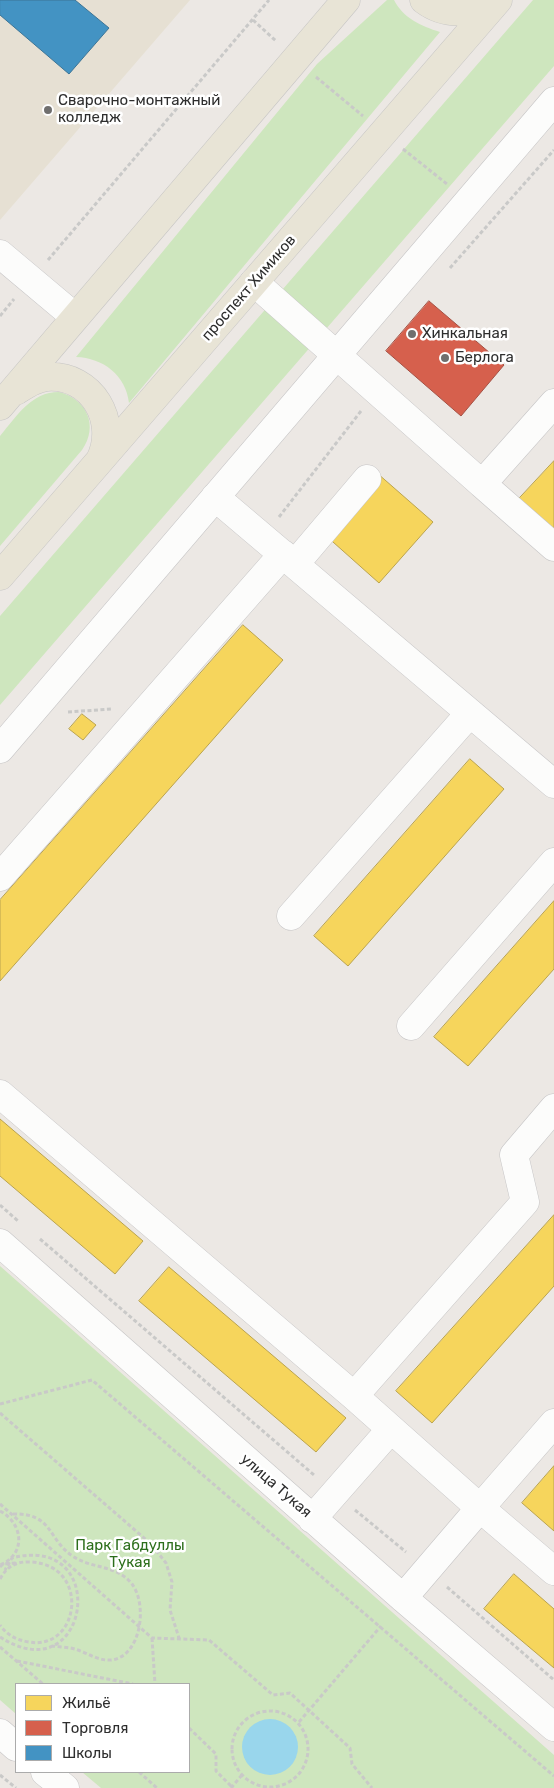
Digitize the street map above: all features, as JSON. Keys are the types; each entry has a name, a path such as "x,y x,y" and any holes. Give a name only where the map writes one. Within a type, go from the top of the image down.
{"main road":[{"path":"4,401 346,0"},
{"path":"424,0 441,9 463,12 498,0"},
{"name":"проспект Химиков","path":"0,576 498,0"},
{"path":"4,401 27,384 47,377 68,380 87,390 101,406 107,427 105,448 94,467"}],"street":[{"path":"0,750 554,101"},
{"path":"0,254 75,318"},
{"path":"254,282 554,547"},
{"path":"482,484 554,403"},
{"path":"0,877 280,552 367,479"},
{"path":"215,496 554,784"},
{"path":"291,916 470,712"},
{"path":"411,1026 554,862"},
{"path":"0,1094 354,1396 554,1571"},
{"path":"354,1396 525,1202 514,1155 554,1108"},
{"name":"улица Тукая","path":"0,1243 312,1519 554,1727"},
{"path":"403,1598 554,1423"},
{"path":"312,1519 391,1429"},
{"path":"0,1733 15,1746"},
{"path":"46,1773 65,1788"}],"path":[{"path":"0,316 269,0"},
{"path":"444,274 554,150"},
{"path":"280,552 362,410 367,381"},
{"path":"0,1205 22,1224"},
{"path":"37,1237 554,1680"},
{"path":"0,1404 92,1380 554,1776"},
{"path":"0,1413 151,1544 166,1563 172,1582 170,1610 180,1640"},
{"path":"0,1504 152,1638 209,1640 273,1695 290,1693 310,1709 350,1748 352,1764 372,1788"},
{"path":"0,1511 10,1517 17,1526 20,1537 18,1548 0,1579"},
{"path":"0,1637 16,1647 34,1650 52,1646 77,1650 92,1657 111,1660 121,1656 140,1633 142,1608 132,1584 112,1569 75,1558 64,1548 47,1525 36,1517 12,1514"},
{"path":"1,1565 12,1558 31,1555 49,1558 65,1568 76,1583 80,1601 77,1619 67,1635 52,1646"},
{"path":"0,1625 5,1632 18,1640 34,1643 50,1639 62,1630 71,1617 73,1601 70,1586 61,1573 47,1564 9,1563 1,1565"},
{"path":"5,1570 16,1563"},
{"path":"299,1722 381,1626"},
{"path":"152,1638 155,1683"},
{"path":"0,1647 42,1683"},
{"path":"17,1661 127,1683"},
{"path":"272,1710 286,1714 299,1722 307,1735 309,1750 306,1764 297,1777 284,1785 269,1788 255,1784 242,1775 234,1763 232,1748 235,1733 244,1720 257,1713 272,1710"},
{"path":"190,1729 216,1754 216,1771 232,1788 242,1775"},
{"path":"141,1773 157,1788"},
{"path":"0,1775 16,1788"}],"shaded area":[{"name":"Сварочно-монтажный колледж","path":"0,0 190,0 0,220"}],"green space":[{"path":"387,0 394,0 402,12 413,21 440,32 129,403 127,393 118,376 104,365 86,358 76,357 317,64"},
{"path":"533,0 554,0 554,66 0,705 0,616"},
{"path":"59,392 77,401 83,407 90,423 87,441 82,450 0,546 0,436 25,406 40,396"},
{"name":"Парк Габдуллы Тукая","path":"0,1266 554,1755 554,1788 101,1788 83,1773 190,1773 190,1683 15,1683 15,1713 0,1700"}],"water":[{"path":"265,1719 275,1719 290,1727 296,1736 298,1747 296,1758 290,1767 275,1775 265,1775 254,1770 247,1763 242,1752 242,1742 247,1731 254,1724"}],"building: Жильё":[{"path":"554,461 554,536 516,502"},
{"path":"377,473 433,522 379,583 324,534"},
{"path":"243,625 283,660 0,981 0,900"},
{"path":"82,714 96,725 83,740 69,729"},
{"path":"470,759 504,789 348,966 314,936"},
{"path":"554,901 554,969 468,1066 434,1037"},
{"path":"0,1119 143,1241 115,1274 0,1176"},
{"path":"554,1215 554,1286 432,1423 396,1391"},
{"path":"169,1267 346,1418 316,1452 139,1301"},
{"path":"554,1466 554,1531 522,1503"},
{"path":"514,1574 554,1609 554,1668 484,1609"}],"building: Торговля":[{"name":"Берлога","path":"429,301 504,365 461,416 386,351"}],"building: Школы":[{"path":"0,0 75,0 109,28 69,74 0,15"}],"place":[{"name":"Сварочно-монтажный колледж","path":"48,110"},
{"name":"Хинкальная","path":"412,334"},
{"name":"Берлога","path":"445,358"}]}
